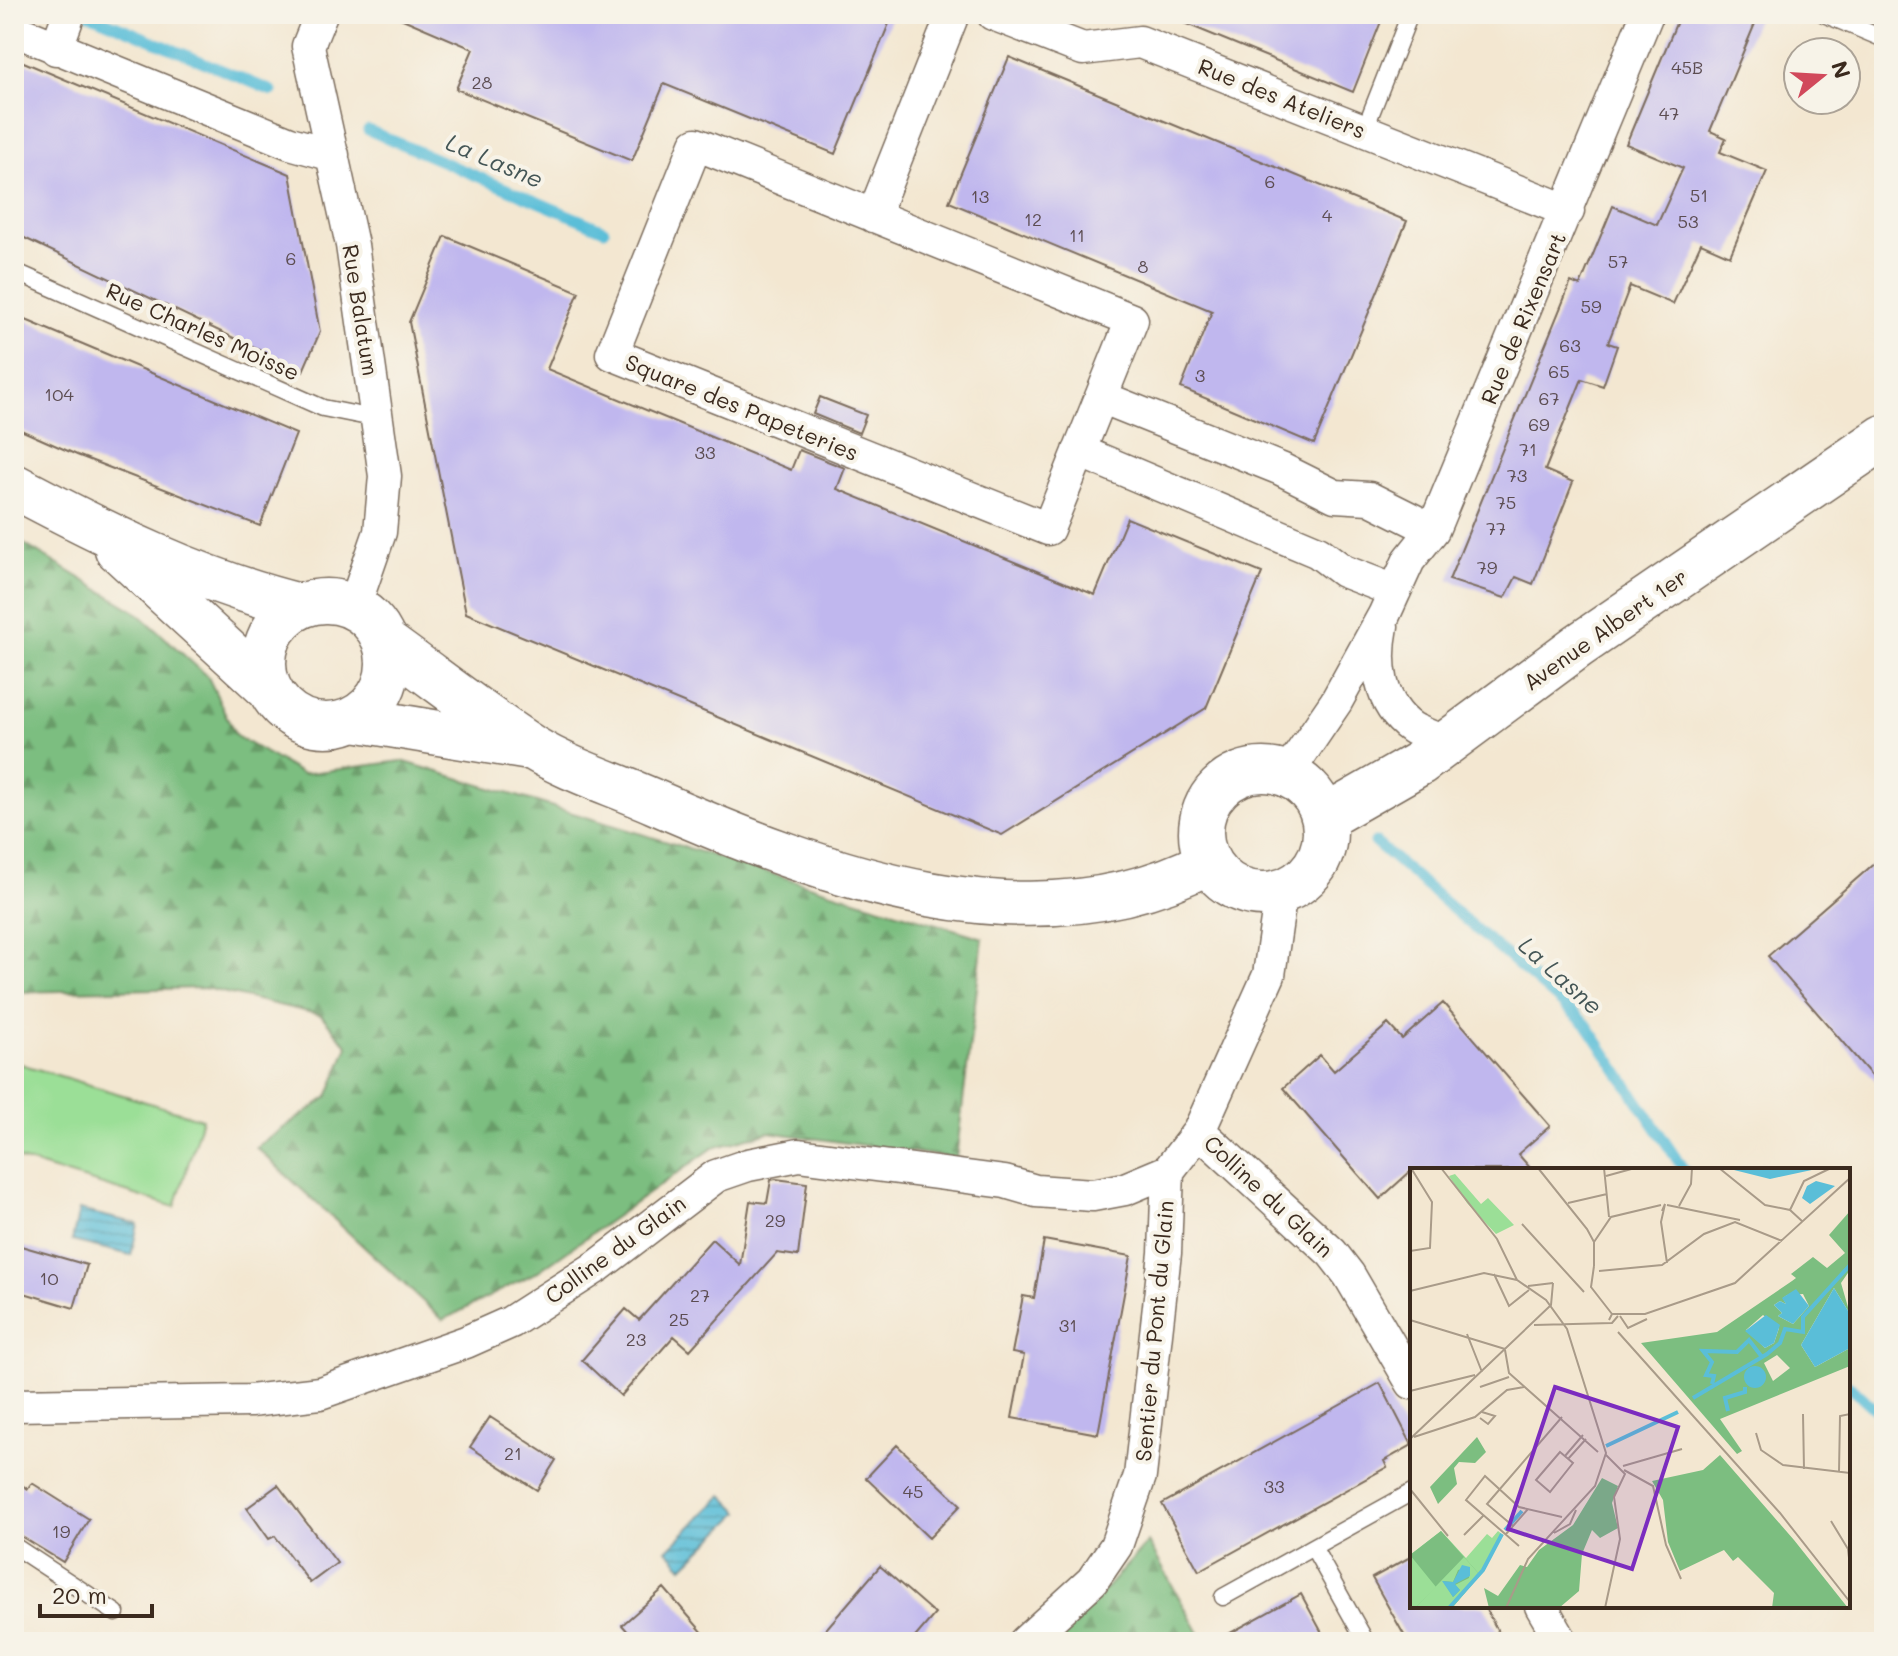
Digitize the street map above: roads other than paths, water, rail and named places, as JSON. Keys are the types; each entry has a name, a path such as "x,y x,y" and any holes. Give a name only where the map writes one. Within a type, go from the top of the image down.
{"main road":[{"name":"Avenue Albert 1er","path":"1324,818 1383,787 1578,646 1884,437"},
{"path":"14,486 100,532 244,592 300,606 336,601 354,607 367,616 385,642 535,749 725,831 858,879 933,895 1011,905 1100,896 1185,874 1208,862"},
{"path":"100,532 163,595 239,658 283,709 304,722 330,726 354,719 377,699 388,672 385,642"},
{"path":"268,688 264,655 275,626 300,606"},
{"path":"354,719 535,749"},
{"path":"1265,768 1287,774 1304,784 1317,800 1324,818 1325,842 1317,864 1302,882 1281,892 1260,895 1239,891 1221,879 1208,862 1200,832 1207,803 1227,780 1243,770 1265,768"}],"street":[{"path":"56,49 69,14"},
{"name":"Rue Balatum","path":"321,14 308,46 352,245 385,476 380,532 354,607"},
{"path":"873,216 953,14"},
{"name":"Rue des Ateliers","path":"993,14 1083,49 1140,42 1568,211"},
{"name":"Rue de Rixensart","path":"1287,774 1336,702 1390,603 1409,560 1433,530 1568,211 1647,14"},
{"path":"14,30 290,143 333,155"},
{"name":"Square des Papeteries","path":"696,144 1132,320 1101,397 1048,529 612,354 696,144"},
{"path":"1101,397 1281,469 1335,496 1369,498 1433,530"},
{"path":"1079,451 1318,552 1390,603"},
{"name":"Rue de Rixensart","path":"1390,603 1376,659 1389,703 1412,728 1447,743"},
{"name":"Colline du Glain","path":"14,1405 250,1401 320,1393 466,1342 511,1322 598,1266 716,1176 799,1155 990,1180 1036,1191 1093,1195 1125,1189 1168,1171 1199,1131 1269,975 1281,892"},
{"name":"Colline du Glain","path":"1199,1131 1332,1253 1349,1275 1410,1380"},
{"name":"Sentier du Pont du Glain","path":"1025,1642 1092,1581 1116,1546 1140,1476 1165,1253 1168,1171"},
{"path":"1542,1608 1562,1642"}],"lane":[{"path":"1364,131 1410,14"},
{"path":"1824,14 1884,39"},
{"name":"Rue Charles Moisse","path":"14,271 323,408 378,419"},
{"path":"1223,1597 1410,1493"},
{"path":"14,1546 116,1613"},
{"path":"1313,1547 1366,1642"}],"water":[{"path":"79,1210 138,1224 131,1255 72,1241"},
{"path":"723,1495 740,1512 683,1567 667,1550"}],"waterway":[{"name":"La Lasne","path":"89,14 272,91"},
{"name":"La Lasne","path":"368,130 604,230"},
{"name":"La Lasne","path":"1375,842 1587,1025 1683,1168"},
{"name":"La Lasne","path":"1850,1387 1884,1417"}]}
